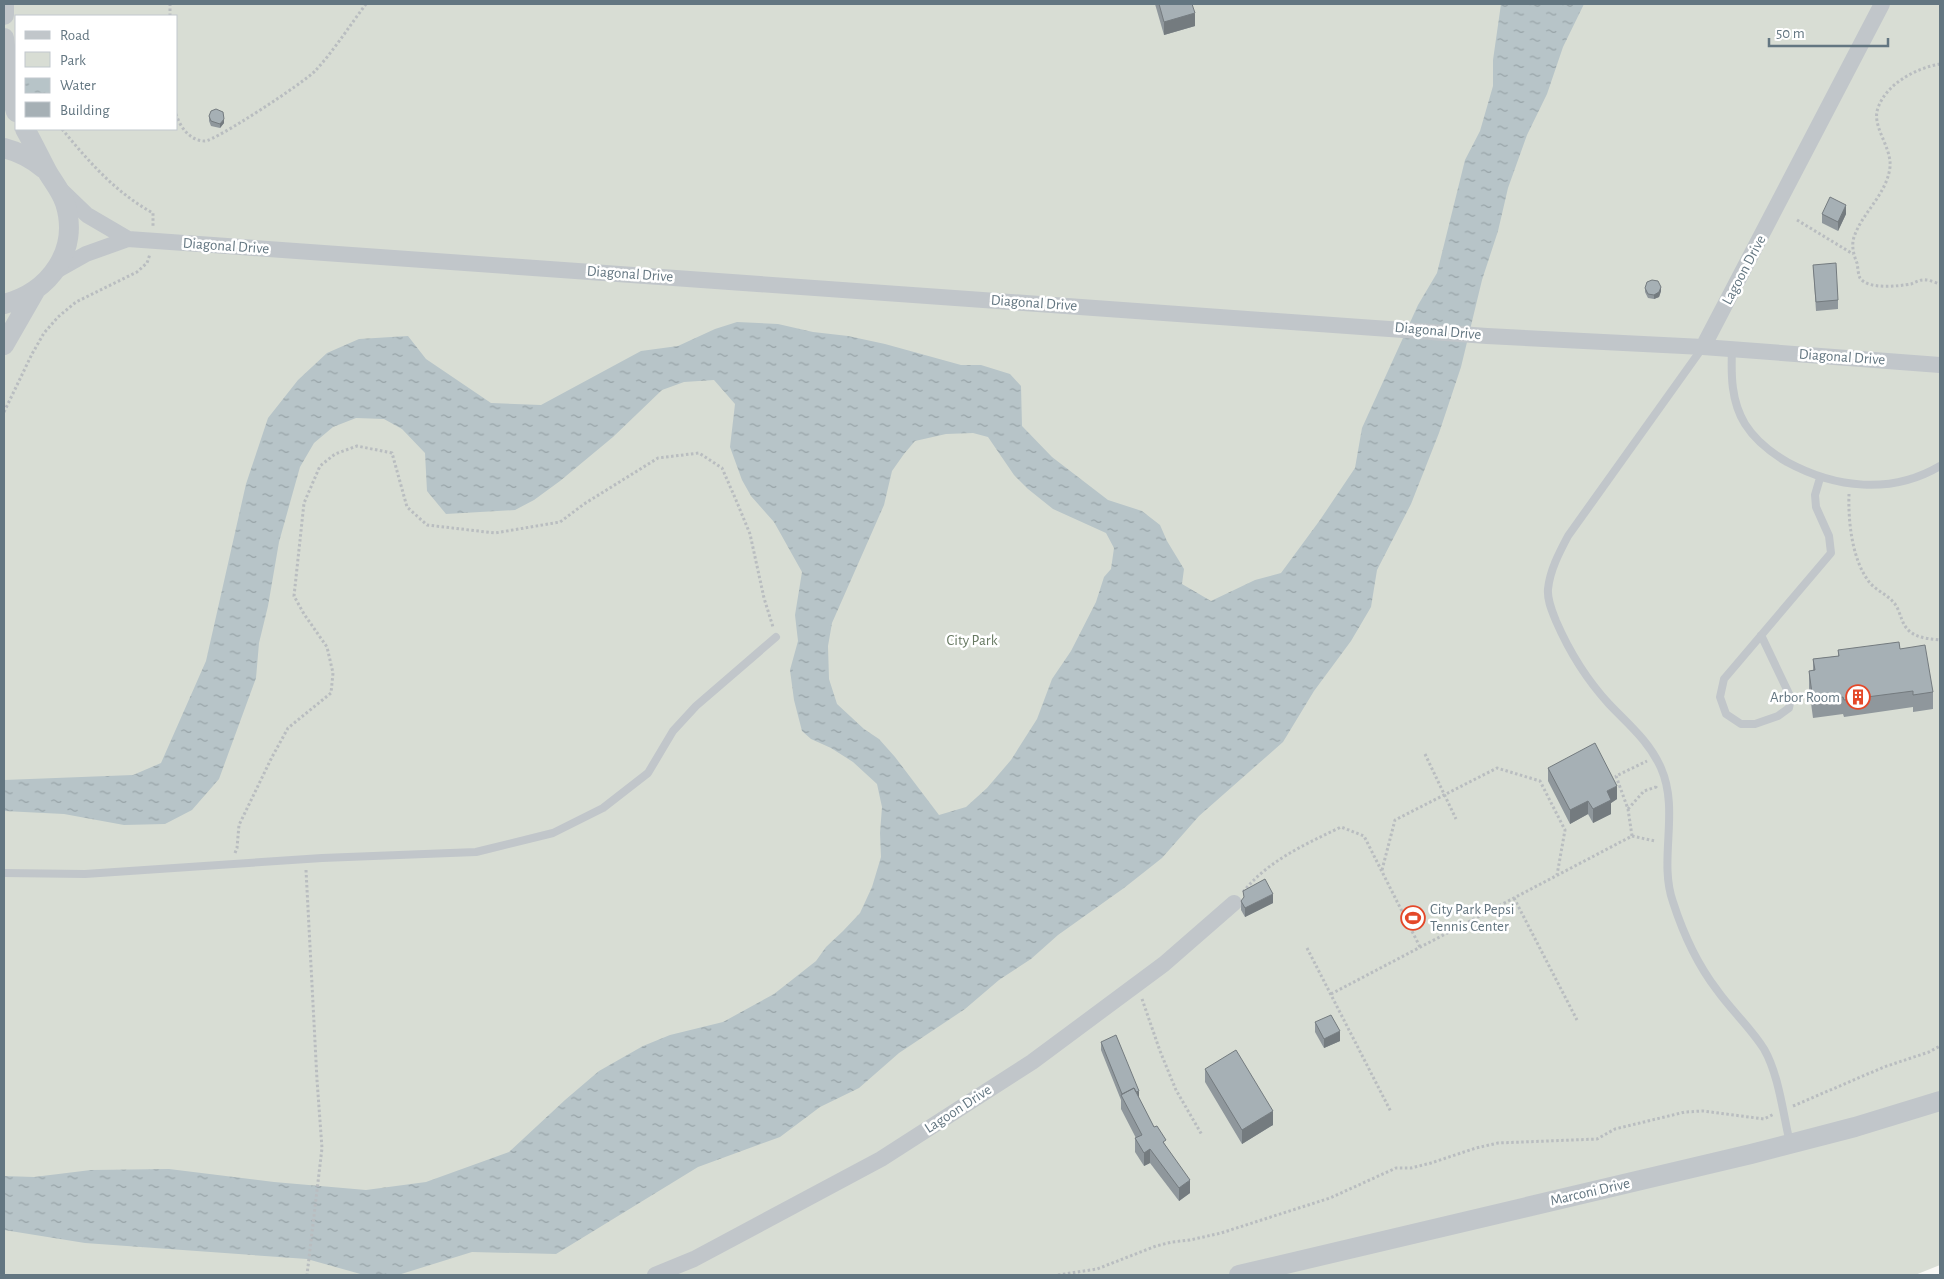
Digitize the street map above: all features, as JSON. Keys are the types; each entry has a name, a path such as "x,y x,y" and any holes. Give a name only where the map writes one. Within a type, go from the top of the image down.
{"street":[{"path":"4,4 4,15"},
{"name":"Lagoon Drive","path":"1703,347 1882,4"},
{"path":"4,38 11,95 15,109"},
{"path":"4,345 35,291 54,272 63,254 68,235 65,202 26,130"},
{"path":"4,148 20,152 35,161 54,180"},
{"name":"Diagonal Drive","path":"54,180 87,215 128,239"},
{"name":"Diagonal Drive","path":"54,272 86,254 128,239 1487,336 1703,347 1940,365"},
{"path":"4,304 18,300 35,291"},
{"name":"Lagoon Drive","path":"655,1275 694,1259 880,1159 1032,1062 1164,964 1234,903"},
{"name":"Marconi Drive","path":"1239,1275 1790,1144 1855,1127 1940,1101"}],"lane":[{"name":"Lagoon Drive","path":"1703,347 1580,520 1554,564 1547,590 1550,605 1564,639 1585,672 1609,703 1648,744 1660,768 1666,783 1670,821 1668,867 1672,900 1680,924 1702,968 1716,990 1764,1049 1773,1073 1790,1144"},
{"path":"1732,349 1731,379 1735,402 1744,423 1755,438 1776,456 1820,478 1849,484 1876,485 1898,482 1917,478 1940,466"},
{"path":"1762,635 1791,698 1789,708 1778,716 1755,724 1741,724 1726,714 1720,697 1724,679 1831,552 1830,536 1816,507 1814,494 1820,478"},
{"path":"4,873 84,874 306,859 476,852 553,833 603,808 648,773 673,731 696,706 776,637"}],"path":[{"path":"178,121 193,139 207,141 237,124 314,72 366,4"},
{"path":"1940,64 1926,67 1906,77 1886,94 1877,109 1878,123 1888,148 1890,167 1880,193 1853,239 1854,254 1860,278 1867,284 1882,287 1925,280 1940,284"},
{"path":"4,412 44,333 58,317 76,302 137,272 147,263 153,241 153,213 126,196 104,176 63,130"},
{"path":"1797,220 1854,254"},
{"path":"229,864 237,848 239,825 288,728 331,693 333,673 327,647 294,596 304,503 320,466 336,454 357,446 392,452 407,507 426,526 495,533 560,522 584,504 658,458 699,453 722,468 736,500 750,534 764,598 776,637"},
{"path":"1849,484 1848,518 1851,538 1868,581 1894,603 1905,626 1914,635 1925,639 1940,640"},
{"path":"1425,754 1456,819"},
{"path":"1632,836 1628,809 1616,776 1647,760 1651,770"},
{"path":"1382,870 1395,820 1497,768 1540,781 1565,830 1556,876"},
{"path":"1628,809 1644,792 1656,787 1653,777"},
{"path":"1234,903 1256,876 1286,854 1341,826 1364,836 1420,947"},
{"path":"1331,994 1632,836 1654,841"},
{"path":"306,859 322,1148 307,1275"},
{"path":"1514,898 1577,1020"},
{"path":"1307,948 1391,1112"},
{"path":"1137,985 1176,1090 1202,1135"},
{"path":"1058,1275 1097,1269 1164,1244 1221,1233 1330,1198 1396,1168 1411,1168 1498,1143 1597,1140 1615,1129 1685,1112 1703,1112 1764,1119 1884,1067 1929,1052 1940,1046"}],"green space":[{"name":"City Park","path":"4,4 1940,4 1940,1265 1915,1275 4,1275"}],"water":[{"path":"1501,4 1584,4 1563,47 1547,94 1527,135 1508,188 1498,231 1482,280 1461,367 1439,433 1411,504 1377,570 1371,607 1351,641 1314,691 1283,742 1199,816 1162,858 1124,888 1058,935 1031,959 999,980 965,1009 899,1053 859,1088 820,1107 780,1137 698,1167 556,1254 472,1252 398,1275 364,1275 307,1259 85,1243 4,1230 4,1176 34,1177 91,1170 169,1169 274,1182 366,1190 426,1182 509,1152 599,1071 643,1046 670,1035 723,1022 774,994 816,961 826,947 860,913 872,887 881,857 882,807 877,784 853,762 831,748 811,739 802,731 794,700 790,670 798,641 795,615 802,572 774,522 751,496 742,480 730,447 735,404 714,380 684,382 662,390 613,437 560,481 534,500 515,510 446,514 427,491 425,453 402,429 384,419 356,418 333,427 314,443 300,467 279,542 268,606 259,643 256,678 219,779 192,810 165,824 124,825 64,814 4,811 4,780 133,775 161,763 206,661 246,484 268,418 298,380 327,353 359,339 408,336 426,359 491,403 541,405 641,351 678,346 715,329 737,322 778,324 813,332 848,336 961,365 981,365 1010,374 1021,386 1022,426 1052,457 1108,500 1142,511 1160,525 1167,541 1184,569 1182,584 1211,601 1255,580 1281,573 1355,468 1362,428 1418,305 1437,273 1465,160 1480,131 1493,86 1493,60","holes":["973,433 988,437 1014,475 1028,489 1053,509 1106,533 1114,548 1111,569 1104,577 1096,602 1071,651 1052,679 1037,719 1011,760 987,788 966,807 939,815 879,739 864,729 837,704 829,679 828,646 832,623 884,505 892,471 904,454 915,441 946,434"]}],"building":[{"path":"1159,4 1192,4 1195,13 1164,22"},
{"path":"216,109 223,112 224,119 220,124 211,121 209,116 211,111"},
{"path":"1830,197 1846,205 1838,222 1822,214"},
{"path":"1836,263 1838,300 1816,302 1813,265"},
{"path":"1652,280 1658,281 1661,287 1659,292 1654,295 1648,294 1645,288 1647,282"},
{"path":"1899,642 1900,649 1925,645 1933,692 1913,695 1913,691 1844,700 1843,697 1813,701 1809,671 1815,670 1813,659 1839,656 1838,650"},
{"path":"1595,743 1617,786 1607,791 1611,800 1593,809 1588,801 1570,810 1548,768"},
{"path":"1265,879 1273,894 1245,908 1241,901 1244,897 1243,891"},
{"path":"1331,1015 1340,1031 1324,1039 1315,1022"},
{"path":"1116,1035 1139,1091 1136,1092 1134,1088 1122,1094 1101,1042"},
{"path":"1236,1050 1273,1111 1242,1130 1205,1069"},
{"path":"1134,1088 1154,1127 1157,1126 1166,1140 1163,1142 1190,1180 1179,1188 1150,1149 1144,1153 1135,1138 1142,1135 1121,1095"}],"place":[{"name":"Arbor Room","path":"1858,697"},
{"name":"City Park Pepsi Tennis Center","path":"1413,918"}]}
